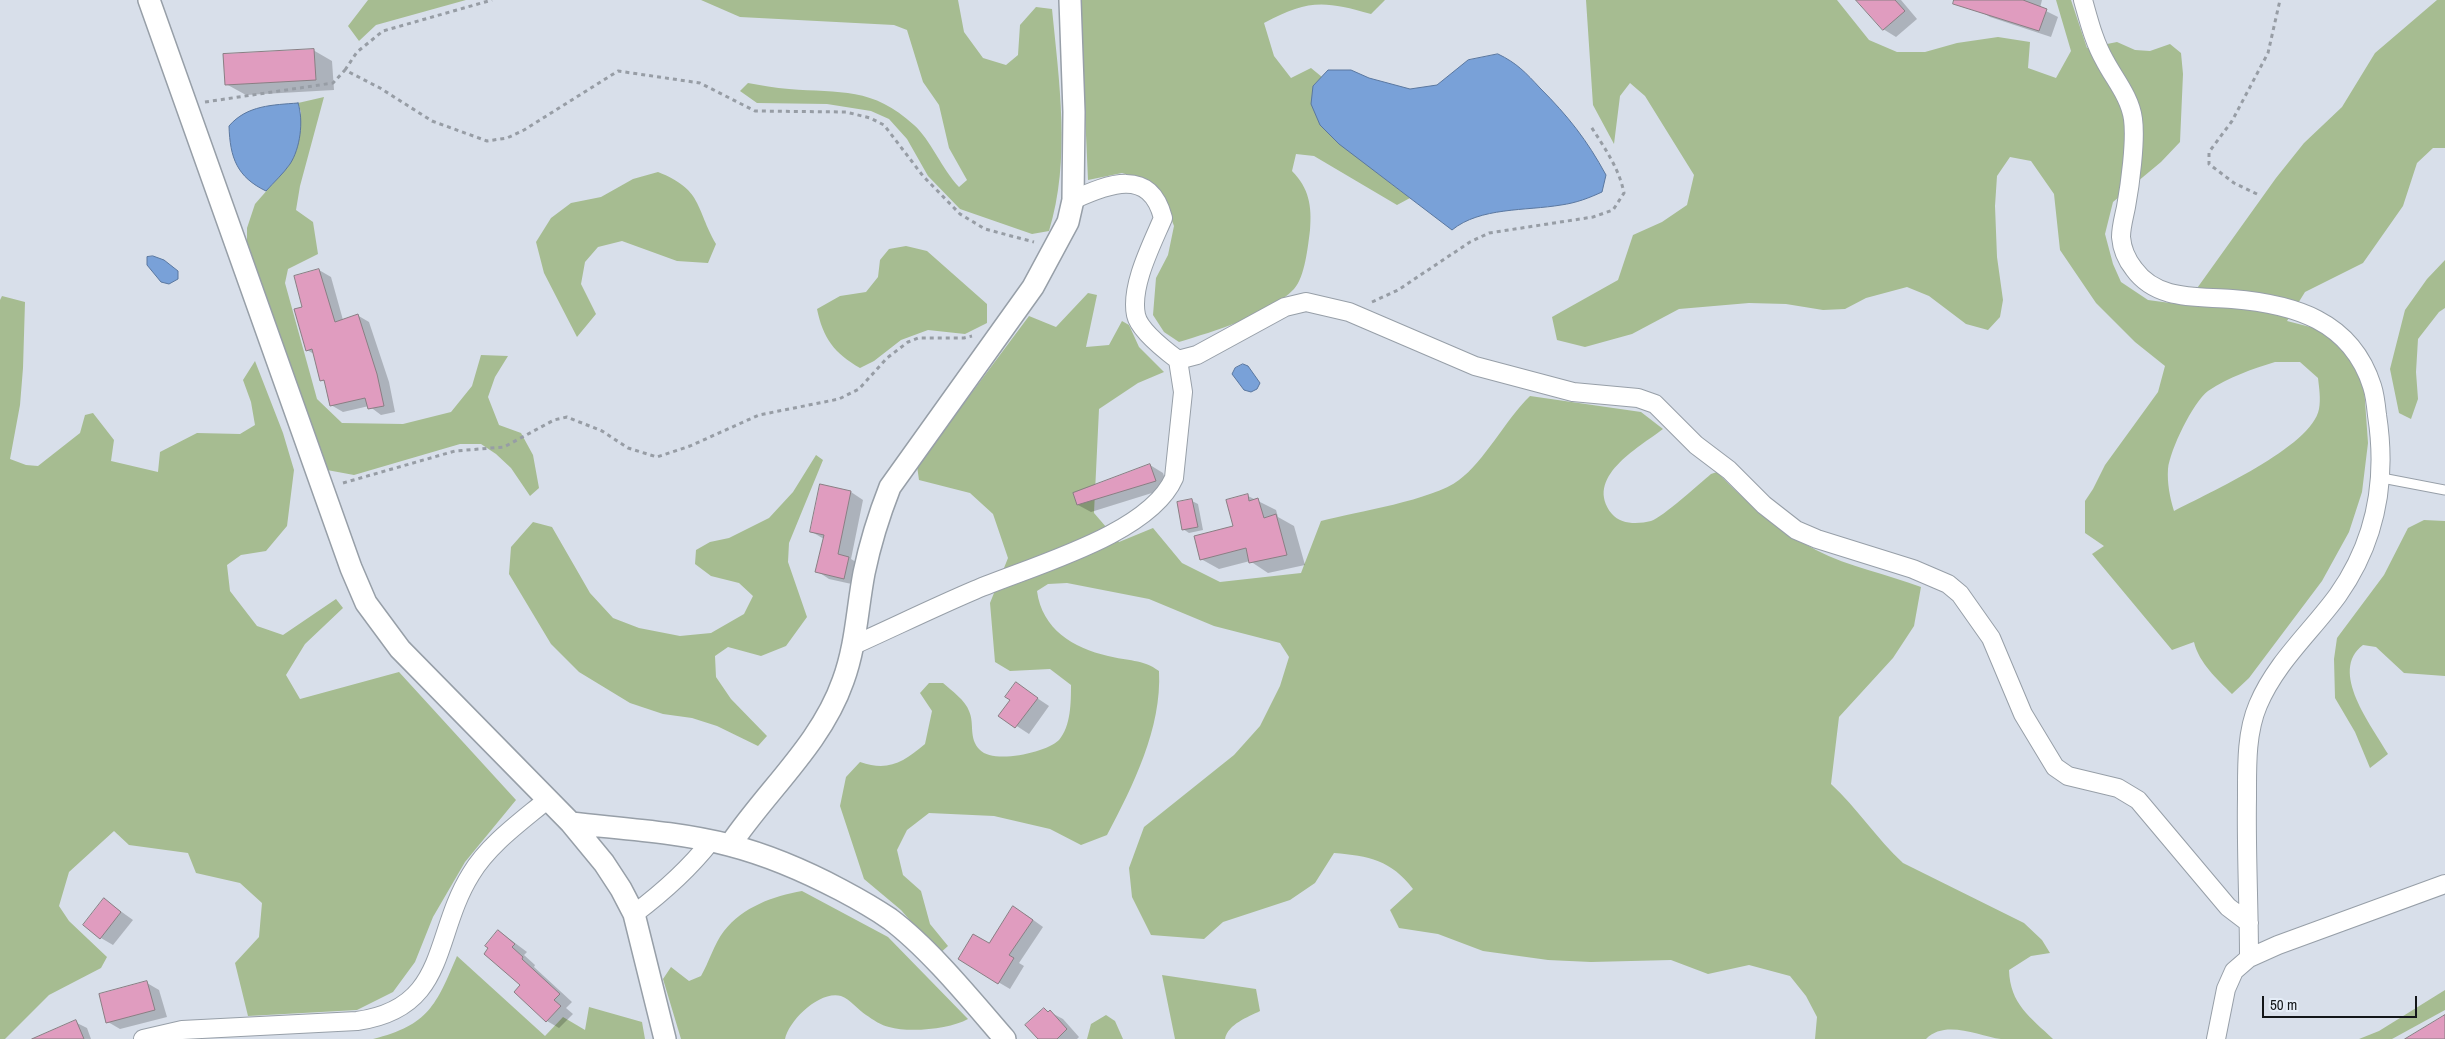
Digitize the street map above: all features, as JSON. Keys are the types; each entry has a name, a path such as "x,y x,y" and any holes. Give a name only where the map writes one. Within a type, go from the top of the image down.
{"street":[{"path":"149,0 351,568 366,603 400,649 571,823 604,862 622,889 634,914 665,1039"},
{"path":"634,914 653,900 698,858 720,843 751,814 809,744 829,715 843,681 854,645 864,574 880,510 890,486 1033,288 1068,222 1073,200 1074,103 1070,0"},
{"path":"2083,0 2094,38 2105,61 2122,88 2133,119 2130,180 2121,236 2124,254 2135,272 2148,283 2178,297 2233,299 2287,306 2320,320 2340,333 2366,370 2373,387 2380,432 2382,478 2370,532 2359,562 2338,594 2278,669 2258,705 2247,757 2246,858 2249,958"},
{"path":"854,645 976,589 1110,535 1154,506 1170,488 1174,478 1183,392 1178,360 1149,334 1136,316 1137,287 1163,218 1160,206 1144,187 1130,182 1098,188 1073,200"},
{"path":"1178,360 1197,355 1218,345 1286,307 1306,302 1349,312 1475,366 1573,392 1638,398 1655,404 1696,445 1730,470 1764,505 1796,530 1817,539 1913,569 1948,584 1960,594 1991,638 2022,714 2055,767 2068,776 2118,788 2138,800 2228,906 2249,923"},
{"path":"143,1039 182,1030 358,1021 380,1018 402,1007 419,993 430,976 460,894 471,872 493,848 548,799"},
{"path":"571,823 720,843 787,864 817,876 865,903 890,920 918,945 1005,1039"},
{"path":"2216,1039 2226,989 2234,971 2249,958 2278,945 2445,884"}],"lane":[{"path":"2382,478 2445,490"}],"path":[{"path":"187,104 333,83 345,70 357,52 383,31 492,0"},
{"path":"2257,194 2234,183 2209,164 2209,152 2232,121 2268,53 2280,0"},
{"path":"345,70 380,88 432,121 487,141 507,138 524,130 618,72 700,83 755,111 846,112 870,118 884,125 923,176 960,214 985,229 1056,247"},
{"path":"1349,312 1398,290 1470,242 1489,232 1593,217 1613,210 1624,193 1622,181 1614,164 1590,126"},
{"path":"323,490 455,451 504,447 554,420 567,417 585,422 628,448 657,457 690,446 759,415 839,399 859,389 887,358 908,342 918,338 951,336 964,338 1002,330"}],"green space":[{"path":"368,0 466,0 376,25 359,41 348,26"},
{"path":"701,0 958,0 964,32 983,58 1006,65 1018,55 1020,25 1036,7 1052,9 1060,92 1061,149 1056,204 1049,231 1032,234 960,209 928,176 907,139 889,119 871,111 827,104 757,103 740,91 748,83 784,89 855,94 884,104 899,113 920,131 959,187 967,180 949,148 939,105 923,82 907,30 894,25 740,17"},
{"path":"1080,0 1385,0 1371,14 1340,6 1304,6 1264,23 1274,56 1291,78 1311,68 1322,77 1313,86 1375,171 1410,198 1397,205 1314,156 1296,154 1292,171 1306,191 1310,205 1310,230 1307,253 1298,284 1283,299 1255,315 1224,328 1179,342 1164,332 1153,315 1156,278 1168,255 1174,226 1165,202 1142,179 1122,173 1088,180"},
{"path":"1586,0 1837,0 1869,40 1897,52 1925,52 1957,43 1998,37 2030,42 2028,68 2056,78 2071,51 2056,0 2071,0 2087,48 2117,42 2135,50 2150,51 2170,44 2181,53 2183,74 2180,142 2161,162 2113,202 2105,234 2113,264 2121,282 2148,300 2185,305 2276,178 2304,143 2342,107 2375,53 2437,0 2445,0 2445,148 2433,148 2417,163 2403,206 2363,263 2305,292 2287,321 2322,330 2354,363 2364,387 2368,443 2362,492 2349,532 2322,581 2249,678 2232,694 2204,664 2194,642 2172,650 2092,554 2104,546 2085,533 2085,501 2105,465 2158,392 2165,366 2135,342 2096,303 2060,250 2054,194 2031,161 2010,157 1997,176 1995,206 1997,257 2003,300 2000,317 1988,330 1966,324 1929,296 1907,287 1866,298 1845,309 1823,310 1786,304 1749,303 1679,309 1632,334 1585,347 1557,340 1552,317 1618,280 1633,235 1662,222 1687,205 1694,175 1645,96 1630,83 1620,96 1614,144 1593,105","holes":["2275,362 2300,362 2318,378 2320,405 2312,424 2298,438 2257,468 2174,511 2168,485 2168,469 2173,450 2183,427 2202,397 2208,391 2241,374"]},
{"path":"324,97 300,186 296,210 313,222 318,254 288,269 285,283 317,399 342,423 403,424 451,412 472,386 481,355 508,356 495,377 488,397 499,425 521,433 533,455 539,488 530,496 511,468 496,454 481,444 460,444 354,475 327,470 247,250 247,228 255,204 290,164 301,112 298,103"},
{"path":"658,172 683,186 696,201 716,244 708,263 677,261 622,241 598,247 585,262 581,284 596,314 577,337 544,273 536,242 551,218 571,203 601,197 633,179"},
{"path":"906,246 927,251 987,304 987,323 965,334 928,330 901,340 874,361 860,368 843,357 831,344 826,336 817,309 840,296 866,292 878,277 880,260 889,249"},
{"path":"2445,260 2445,308 2439,312 2418,339 2416,372 2418,399 2411,419 2399,413 2390,369 2405,310 2427,279"},
{"path":"1088,293 1097,295 1086,347 1109,345 1122,321 1129,325 1139,347 1164,372 1138,383 1099,409 1094,513 1119,542 1153,528 1182,563 1220,582 1301,573 1321,521 1393,505 1431,494 1459,480 1477,463 1512,416 1530,396 1641,412 1663,429 1628,455 1609,476 1604,488 1605,501 1612,514 1620,520 1636,523 1651,521 1672,507 1711,474 1717,472 1763,515 1789,534 1816,550 1855,566 1921,587 1914,626 1893,658 1839,717 1831,784 1903,863 2024,923 2042,940 2050,953 2031,956 2009,970 2010,982 2017,1001 2023,1009 2053,1039 2001,1039 1952,1029 1934,1033 1926,1039 1815,1039 1817,1017 1806,996 1790,976 1749,965 1708,974 1671,960 1591,962 1548,960 1483,951 1438,934 1399,928 1390,910 1413,889 1405,879 1388,866 1369,858 1347,854 1334,853 1315,883 1290,900 1223,922 1204,939 1151,935 1132,897 1129,868 1144,827 1234,755 1260,726 1280,686 1289,657 1280,643 1214,626 1149,599 1067,583 1048,584 1037,591 1045,616 1061,635 1083,648 1115,658 1141,662 1159,671 1156,714 1144,756 1127,797 1107,835 1081,845 1050,829 994,816 929,813 907,830 897,850 903,875 921,891 930,924 948,946 939,954 901,910 864,879 840,806 846,777 860,762 879,766 895,764 910,756 925,744 932,711 920,693 929,683 943,683 965,703 971,716 974,741 980,750 987,754 1007,756 1032,753 1059,740 1066,728 1070,714 1071,685 1050,669 1010,671 995,662 990,603 1008,558 993,514 970,493 919,480 917,466 1029,316 1056,327"},
{"path":"2,296 25,302 20,405 10,459 26,465 38,466 80,433 85,415 93,413 114,440 111,461 158,472 160,452 197,433 240,434 255,425 251,402 243,380 255,361 283,433 294,470 287,526 266,551 241,555 227,565 230,591 257,626 283,635 336,599 343,608 305,644 286,675 300,699 399,672 516,800 465,862 433,917 415,962 393,992 357,1010 248,1016 235,963 259,937 262,903 240,883 196,873 188,853 129,845 114,831 69,872 59,906 69,921 107,957 101,968 49,995 5,1039 0,1039 0,300"},
{"path":"816,455 823,460 789,543 788,562 807,617 786,646 761,656 728,647 715,656 716,677 731,699 767,736 758,746 717,726 692,718 663,714 630,703 579,672 551,644 509,574 511,547 533,522 552,527 590,593 613,618 639,628 680,636 711,633 744,614 753,596 739,583 711,576 695,564 696,550 710,542 729,538 769,518 793,492"},
{"path":"2424,520 2445,521 2445,676 2404,673 2376,647 2363,645 2353,656 2350,669 2351,684 2356,699 2388,754 2370,768 2355,732 2335,698 2334,659 2337,638 2384,575 2408,528"},
{"path":"802,891 888,937 968,1019 941,1028 898,1029 880,1024 844,997 833,995 815,1002 799,1015 792,1023 785,1039 681,1039 663,979 671,967 689,981 701,976 720,936 740,915 759,904 780,896"},
{"path":"457,956 545,1036 563,1017 585,1030 589,1007 642,1022 645,1039 373,1039 407,1027 419,1020 436,1000"},
{"path":"1162,975 1256,989 1260,1011 1234,1025 1225,1039 1175,1039"},
{"path":"2445,990 2445,1010 2392,1039 2359,1039 2379,1031"},
{"path":"1106,1015 1115,1021 1123,1039 1087,1039 1091,1024"}],"water":[{"path":"1498,54 1511,61 1526,73 1576,129 1606,175 1602,192 1567,204 1504,211 1476,217 1452,230 1339,144 1320,125 1311,104 1313,86 1328,70 1351,70 1369,78 1410,89 1437,85 1468,60"},
{"path":"298,103 301,118 299,143 287,168 266,191 248,179 237,165 231,148 229,126 244,114 261,107"},
{"path":"153,256 164,260 178,271 178,279 169,284 161,282 147,265 147,257"},
{"path":"1243,364 1248,366 1260,383 1257,389 1251,392 1244,390 1232,374 1235,368"}],"building":[{"path":"1856,0 1895,0 1905,11 1883,30"},
{"path":"1954,0 2023,0 2047,9 2039,31 1953,4"},
{"path":"314,49 316,80 225,85 223,54"},
{"path":"319,269 335,322 358,314 377,374 384,406 368,409 365,398 330,406 324,380 320,381 312,349 306,351 294,309 302,307 294,276"},
{"path":"1150,464 1156,481 1077,505 1073,493"},
{"path":"820,484 851,491 838,554 849,557 844,579 815,572 824,535 810,532"},
{"path":"1248,494 1249,501 1258,498 1264,518 1276,514 1287,555 1249,563 1246,548 1200,560 1194,536 1233,526 1226,500"},
{"path":"1192,499 1198,527 1182,530 1177,502"},
{"path":"1016,682 1038,698 1015,728 998,716 1010,700 1005,697"},
{"path":"104,898 121,912 100,939 83,925"},
{"path":"1013,906 1033,920 1009,955 1014,958 998,984 958,959 973,934 989,943"},
{"path":"498,930 515,944 512,947 523,957 522,959 560,994 554,1000 561,1006 546,1022 514,992 520,985 484,954 488,948 485,946"},
{"path":"147,981 155,1010 106,1023 99,994"},
{"path":"1044,1008 1048,1012 1050,1010 1067,1029 1057,1039 1038,1039 1025,1025"},
{"path":"2445,1015 2445,1039 2405,1039"},
{"path":"76,1020 84,1039 32,1039"}]}
